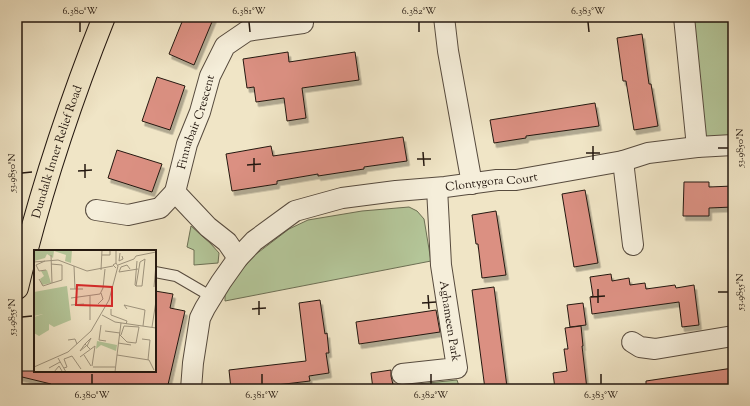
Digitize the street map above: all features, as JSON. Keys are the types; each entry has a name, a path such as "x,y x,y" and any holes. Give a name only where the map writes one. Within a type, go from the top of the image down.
{"main road":[{"name":"Dundalk Inner Relief Road","path":"17,288 40,201 66,118 104,17"}],"street":[{"path":"444,17 448,52 472,184"},
{"path":"684,17 697,147"},
{"name":"Finnabair Crescent","path":"175,192 187,144 200,112 210,76 225,46 247,31 302,23"},
{"name":"Clontygora Court","path":"442,265 437,188 497,180 516,180 623,161 648,153 697,147 733,145"},
{"path":"623,161 633,245"},
{"path":"191,389 193,363 200,318 221,282 238,258 254,241 295,211 342,198 396,191 437,188"},
{"path":"96,210 128,215 160,208 175,192 208,227 227,242 238,258"},
{"name":"Aghameen Park","path":"402,374 457,368 442,265"},
{"path":"632,342 640,347 655,349 733,336"}],"lane":[{"path":"156,272 176,276 212,297"}],"green space":[{"path":"694,17 733,17 733,142 704,144"},
{"path":"409,207 417,211 424,219 431,261 225,301 225,294 247,261 289,229 308,220 362,211"},
{"path":"191,226 219,253 218,263 194,265 194,250 187,247"},
{"path":"457,380 460,389 409,389 408,385"}],"building":[{"path":"184,17 214,17 194,65 169,54"},
{"path":"642,34 649,84 651,84 658,126 634,130 626,81 623,81 617,38"},
{"path":"288,52 289,62 355,52 359,80 302,88 306,118 287,121 284,98 256,102 254,87 247,88 243,59"},
{"path":"157,77 185,86 170,130 142,121"},
{"path":"595,103 599,126 526,136 526,138 494,143 490,120"},
{"path":"403,137 407,161 364,167 364,169 318,176 318,174 277,181 277,184 232,191 226,154 271,146 273,156"},
{"path":"117,150 162,164 152,192 108,178"},
{"path":"684,182 709,182 709,187 733,186 733,207 709,208 709,216 683,216"},
{"path":"585,190 598,263 574,267 562,194"},
{"path":"496,211 506,275 482,278 478,244 476,244 472,215"},
{"path":"611,274 612,281 629,278 630,285 645,283 646,289 675,285 676,288 694,285 699,325 682,327 679,302 592,314 590,297 593,296 590,277"},
{"path":"494,287 507,387 485,389 472,290"},
{"path":"156,291 173,294 170,308 185,311 167,389 50,389 51,384 18,376 18,371 156,372"},
{"path":"320,300 325,334 327,333 329,353 326,353 329,373 309,376 310,381 243,389 231,389 229,370 306,361 299,303"},
{"path":"583,303 586,325 570,327 567,305"},
{"path":"436,310 440,332 359,344 356,322"},
{"path":"581,326 587,389 555,389 553,373 567,371 564,349 568,349 565,328"},
{"path":"733,368 733,385 712,388 713,389 646,389 646,381"},
{"path":"391,370 394,389 373,389 371,373"}]}
